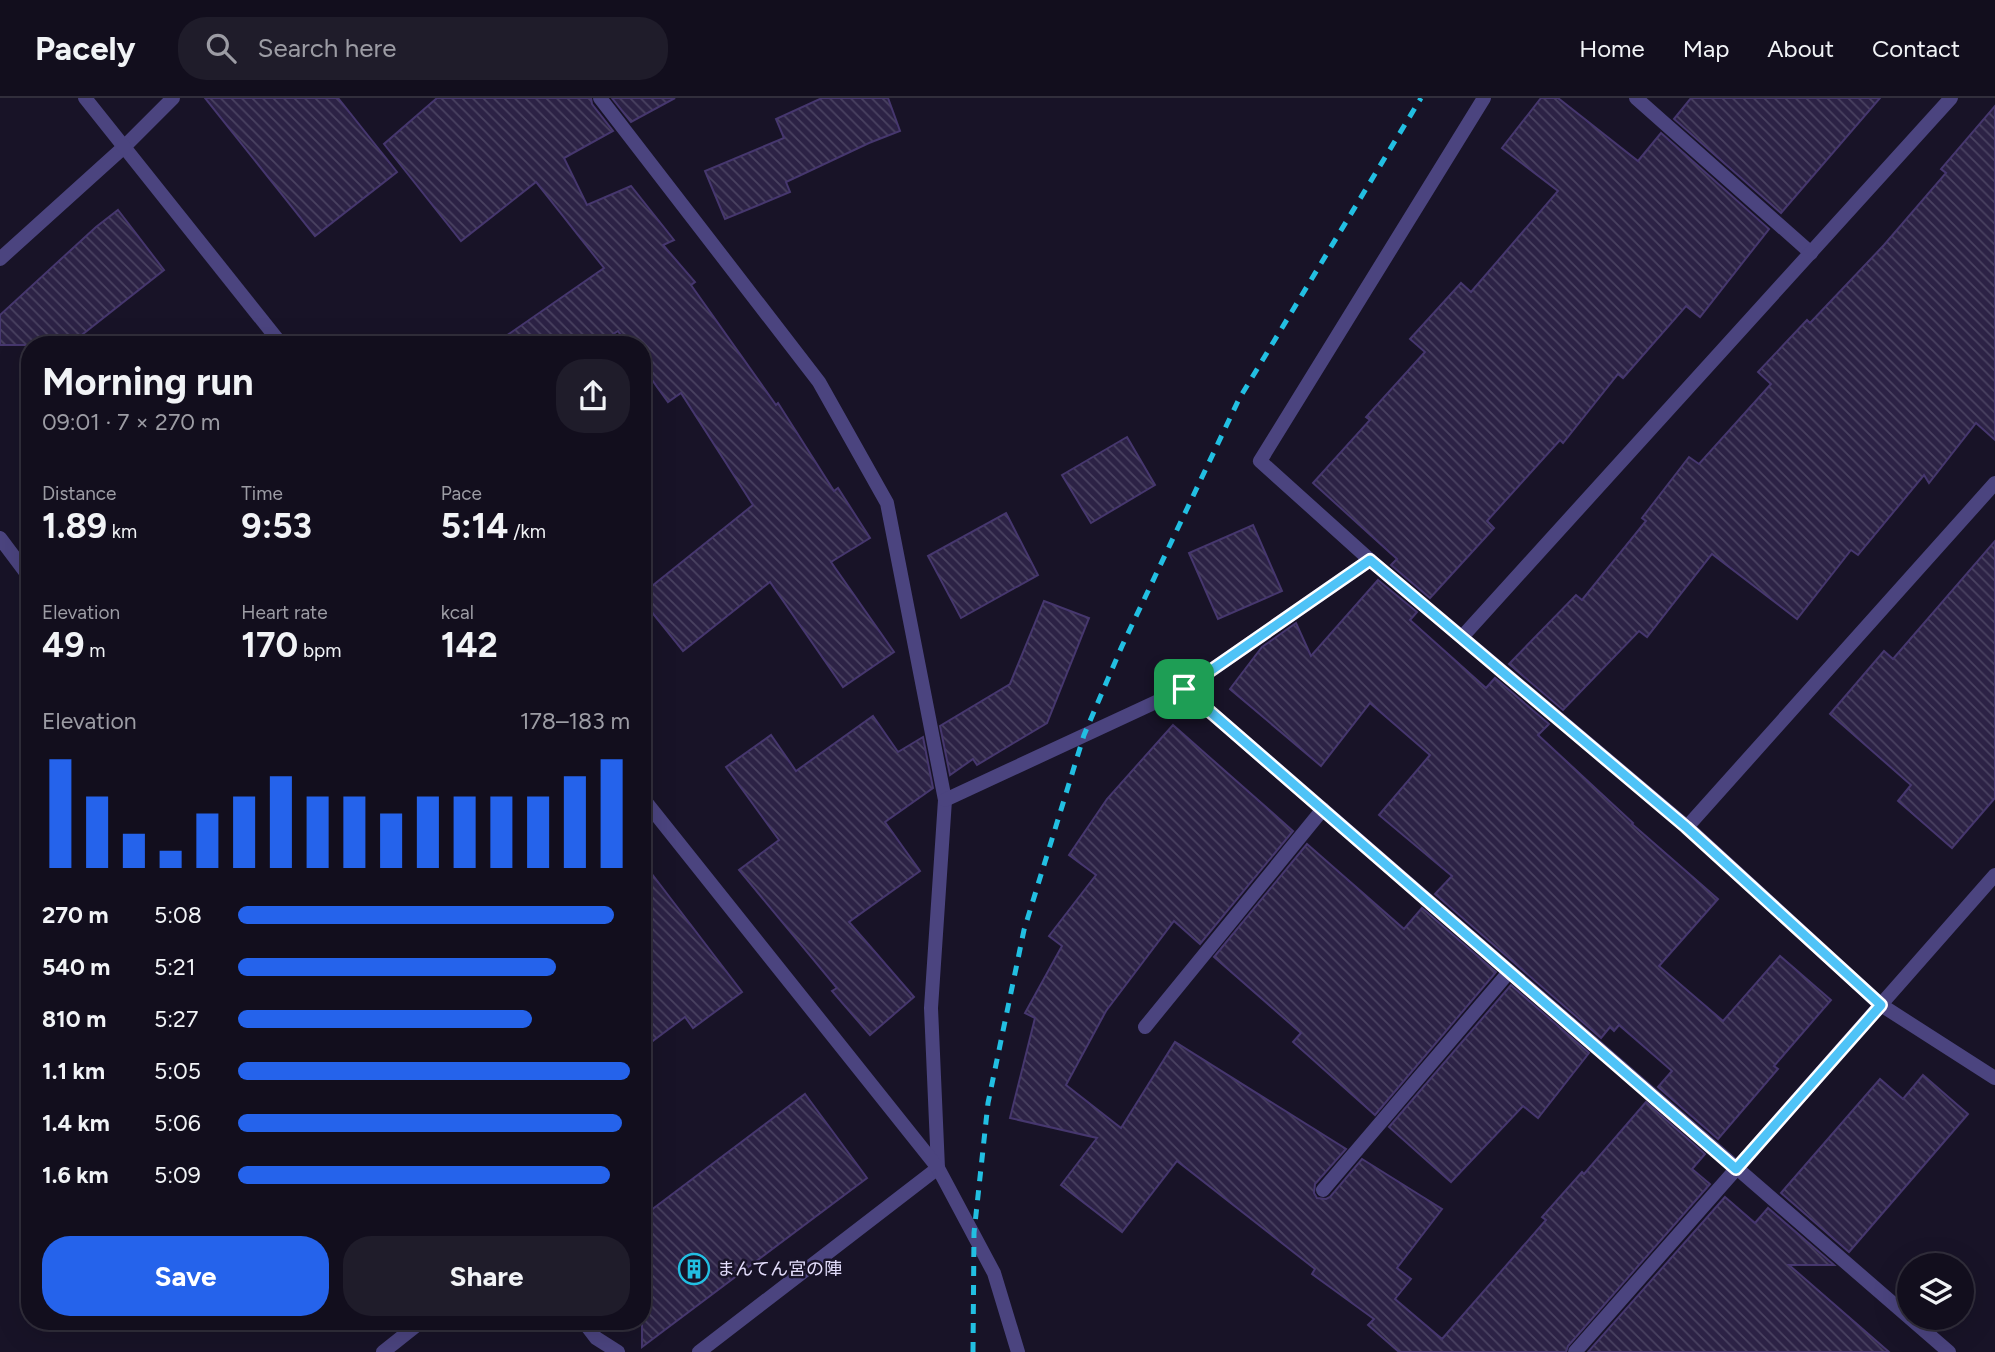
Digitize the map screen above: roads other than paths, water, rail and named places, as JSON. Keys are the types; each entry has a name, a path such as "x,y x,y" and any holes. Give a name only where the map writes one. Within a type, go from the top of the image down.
{"street":[{"path":"85,98 275,336"},
{"path":"0,259 124,148 173,98"},
{"path":"600,98 819,382 887,503 945,800 931,1008 938,1168"},
{"path":"1484,98 1260,461 1370,560 1686,827 1881,1005 1995,1078"},
{"path":"1636,98 1811,253"},
{"path":"1462,637 1951,98"},
{"path":"1686,827 1995,482"},
{"path":"0,538 5,554 21,569"},
{"path":"945,800 1184,689 1370,560"},
{"path":"1184,689 1949,1352"},
{"path":"651,808 938,1168 994,1273 1018,1352"},
{"path":"1145,1027 1323,810"},
{"path":"1575,1352 1995,875"},
{"path":"1323,1190 1509,972"},
{"path":"699,1352 938,1168"},
{"path":"383,1352 411,1330"},
{"path":"590,1330 596,1338 618,1352"}],"railway":[{"path":"973,1352 974,1233 988,1103 1024,930 1084,735 1122,646 1239,399 1421,98"}],"place":[{"name":"まんてん宮の陣","path":"694,1269"}]}
